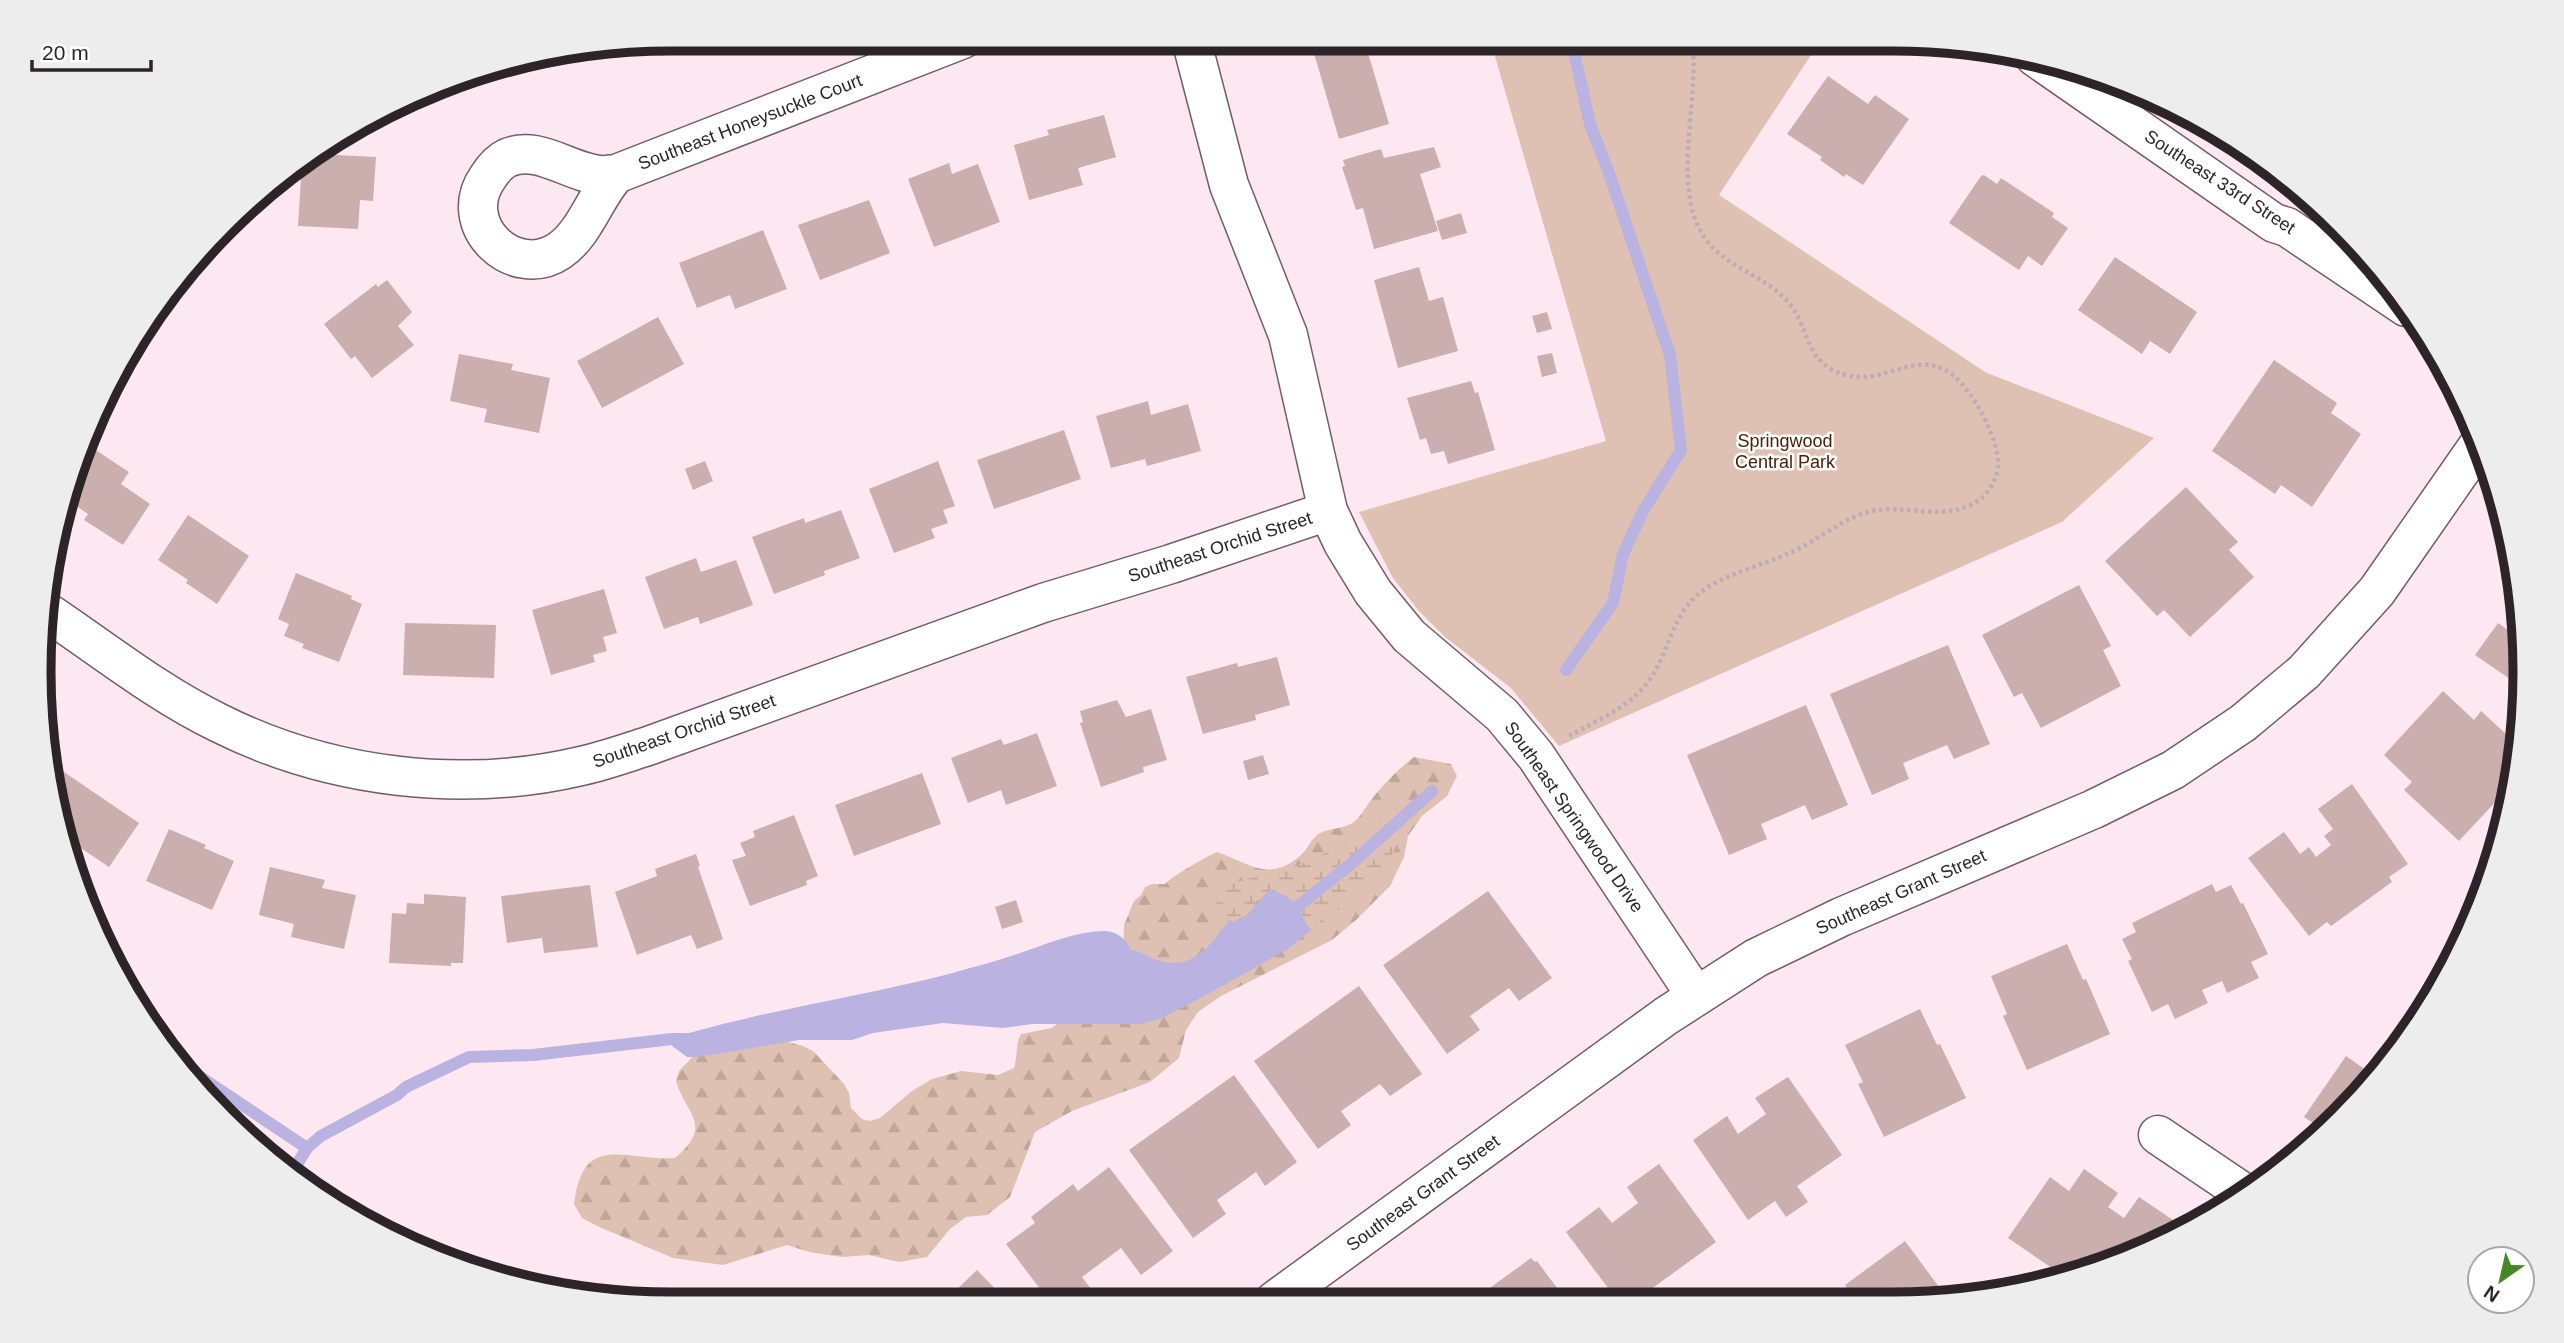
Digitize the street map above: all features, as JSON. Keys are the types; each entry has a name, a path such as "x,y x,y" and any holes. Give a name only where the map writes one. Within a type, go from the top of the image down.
{"street":[{"name":"Southeast Honeysuckle Court","path":"616,174 932,51"},
{"name":"Southeast Springwood Drive","path":"1194,51 1229,185 1288,335 1328,511 1357,567 1409,636 1502,715 1536,756 1696,996"},
{"name":"Southeast 33rd Street","path":"2059,74 2274,223 2287,227 2383,292"},
{"name":"Southeast Grant Street","path":"1286,1292 1696,996 1756,958 1841,917 2116,798 2172,770 2243,723 2304,672 2377,591 2473,453"},
{"name":"Southeast Orchid Street","path":"53,616 159,688 219,723 286,751 356,770 435,779 508,777 581,766 648,746 1043,603 1171,564 1328,511"},
{"path":"2158,1135 2237,1188"}],"path":[{"path":"1536,756 1604,717 1643,688 1660,659 1675,623 1694,596 1724,578 1795,551 1873,510 1941,511 1965,508 1979,501 1988,492 1998,467 1988,426 1977,403 1958,377 1941,367 1919,364 1868,378 1833,370 1820,362 1812,352 1798,316 1787,301 1723,258 1707,243 1694,219 1689,197 1693,51"}],"green space":[{"name":"Springwood Central Park","path":"1493,51 1814,51 1719,195 1985,372 2154,438 2062,522 1559,746 1511,688 1445,637 1418,610 1393,578 1359,512 1606,441"},
{"path":"1414,757 1451,764 1457,776 1447,796 1422,816 1408,836 1404,857 1390,886 1332,940 1221,996 1198,1012 1186,1030 1179,1058 1150,1082 1072,1111 1035,1132 1010,1197 987,1215 966,1217 950,1229 927,1257 899,1262 869,1255 842,1257 809,1252 787,1245 723,1265 673,1258 582,1218 574,1204 579,1181 586,1166 596,1158 623,1155 675,1158 687,1147 693,1137 694,1119 676,1081 679,1071 698,1051 781,1040 803,1046 813,1051 844,1084 849,1093 851,1108 862,1119 870,1121 880,1118 912,1091 932,1079 961,1071 998,1075 1014,1068 1021,1034 1052,1028 1123,951 1124,925 1134,901 1145,887 1165,884 1217,852 1268,870 1289,864 1302,854 1317,835 1347,826 1356,820 1386,782"},
{"path":"1393,808 1408,812 1398,843 1387,864 1367,888 1311,930 1304,922 1298,906 1258,900 1247,915 1233,922 1218,917 1216,908 1219,890 1311,860 1371,825"}],"shaded area":[{"path":"1270,889 1293,902 1311,930 1288,949 1206,995 1162,1018 1140,1024 1032,1024 1003,1028 943,1023 873,1033 852,1040 799,1040 699,1057 687,1057 672,1046 673,1033 689,1033 949,974 1082,934 1112,932 1123,939 1131,950 1169,963 1180,962 1199,954 1229,920 1234,922 1247,915"}],"building":[{"path":"1313,51 1368,51 1389,124 1339,139"},
{"path":"1828,76 1868,104 1875,95 1909,119 1863,185 1846,174 1844,177 1820,160 1822,157 1787,134"},
{"path":"1104,115 1116,157 1078,168 1083,185 1029,200 1014,145 1049,135 1047,130"},
{"path":"1434,147 1441,167 1420,174 1438,231 1374,249 1363,208 1356,210 1342,167 1345,166 1343,160 1381,149 1384,158"},
{"path":"328,155 376,157 373,201 360,200 358,229 298,226 301,174"},
{"path":"949,163 952,174 978,164 1000,222 934,247 908,179"},
{"path":"1984,175 1997,184 2001,178 2054,213 2052,217 2068,228 2042,266 2028,256 2019,270 1949,223"},
{"path":"869,200 890,253 820,280 798,225"},
{"path":"1461,213 1467,233 1442,240 1436,221"},
{"path":"763,230 787,289 735,309 730,295 697,308 679,263"},
{"path":"2115,257 2197,312 2170,354 2150,341 2142,354 2078,310"},
{"path":"1419,267 1429,301 1443,297 1458,351 1398,368 1374,280"},
{"path":"387,280 412,312 398,326 414,345 372,378 355,356 351,359 324,324 376,284 378,287"},
{"path":"1547,312 1552,329 1537,333 1532,316"},
{"path":"658,317 684,364 602,408 577,361"},
{"path":"1552,353 1557,373 1542,377 1537,356"},
{"path":"459,354 513,364 511,370 550,378 539,433 484,422 487,409 450,401"},
{"path":"2274,360 2337,403 2331,413 2361,434 2312,507 2281,485 2275,494 2212,451"},
{"path":"1471,381 1475,393 1478,392 1495,450 1448,464 1444,451 1431,454 1426,438 1420,440 1407,398"},
{"path":"1148,401 1151,415 1188,404 1201,451 1147,466 1145,459 1111,468 1096,416"},
{"path":"1064,430 1081,479 994,509 977,460"},
{"path":"93,448 129,472 121,484 150,504 123,545 84,520 88,514 74,504"},
{"path":"705,461 713,481 693,490 685,469"},
{"path":"938,461 955,506 943,510 948,523 931,529 935,538 894,553 869,489"},
{"path":"2186,487 2238,542 2229,550 2254,577 2190,637 2164,610 2157,616 2105,561"},
{"path":"841,510 860,558 824,571 825,575 774,594 752,537 804,518 805,523"},
{"path":"188,515 249,556 217,604 158,560"},
{"path":"696,558 701,572 736,560 753,605 700,624 698,617 664,629 645,577"},
{"path":"296,573 352,596 351,599 362,604 339,662 302,648 304,644 284,636 289,624 278,619"},
{"path":"2079,585 2111,646 2103,650 2121,686 2041,728 2022,693 2014,697 1982,635"},
{"path":"604,589 617,633 603,637 607,651 593,655 595,662 551,675 532,610"},
{"path":"405,623 496,625 494,678 403,675"},
{"path":"2498,623 2511,632 2513,681 2475,655"},
{"path":"1948,645 1990,744 1954,759 1947,745 1903,763 1909,779 1872,795 1830,694"},
{"path":"1277,657 1290,705 1255,715 1256,720 1203,734 1186,677 1237,663 1238,667"},
{"path":"2443,691 2474,720 2481,711 2510,737 2500,797 2459,841 2404,790 2412,782 2384,755"},
{"path":"1117,700 1126,717 1151,709 1167,760 1143,767 1144,772 1101,787 1080,723 1083,722 1080,711"},
{"path":"1806,705 1848,805 1812,820 1805,805 1761,824 1767,839 1729,855 1687,755"},
{"path":"1037,733 1057,786 1006,805 1001,790 968,803 951,758 1001,739 1004,745"},
{"path":"1263,755 1269,774 1248,780 1243,761"},
{"path":"61,770 139,823 109,867 76,845"},
{"path":"922,773 941,824 854,856 835,805"},
{"path":"2352,784 2408,864 2389,877 2392,882 2331,926 2327,922 2309,936 2248,858 2284,832 2300,854 2309,847 2316,857 2331,845 2324,836 2333,829 2318,809"},
{"path":"794,815 818,876 806,881 807,885 750,906 732,860 746,856 740,843 755,837 753,831"},
{"path":"169,829 234,861 212,910 146,881"},
{"path":"696,854 723,939 697,949 691,935 637,955 615,892 657,876 655,869"},
{"path":"270,867 325,880 322,888 356,895 344,949 291,937 294,924 259,915"},
{"path":"2212,884 2216,892 2231,885 2241,904 2243,903 2268,954 2251,962 2259,978 2227,993 2222,981 2202,990 2208,1003 2175,1019 2168,1004 2152,1012 2128,961 2132,959 2122,939 2136,932 2132,923"},
{"path":"590,885 598,947 544,953 542,938 507,943 501,896"},
{"path":"1488,891 1552,978 1519,1001 1509,988 1470,1016 1480,1030 1447,1054 1383,965"},
{"path":"424,894 466,897 463,963 451,963 451,966 389,963 392,913 406,914 407,903 424,904"},
{"path":"1016,900 1023,922 1002,929 995,907"},
{"path":"2067,944 2110,1034 2027,1070 2003,1016 2007,1014 1991,976"},
{"path":"1359,986 1422,1074 1390,1096 1380,1084 1341,1111 1351,1125 1318,1149 1254,1061"},
{"path":"1920,1009 1966,1098 1884,1137 1858,1084 1863,1082 1845,1045"},
{"path":"2346,1056 2367,1071 2316,1125 2304,1117"},
{"path":"1234,1075 1297,1162 1265,1186 1256,1172 1217,1200 1226,1214 1193,1238 1129,1150"},
{"path":"1788,1077 1842,1155 1797,1186 1808,1202 1786,1217 1775,1201 1748,1220 1693,1140 1727,1116 1738,1134 1766,1114 1755,1098"},
{"path":"1659,1164 1716,1242 1647,1292 1611,1292 1566,1232 1599,1207 1612,1223 1638,1203 1627,1187"},
{"path":"1109,1167 1173,1251 1141,1275 1121,1248 1082,1277 1093,1292 1042,1292 1006,1244 1035,1223 1031,1217 1073,1184 1078,1191"},
{"path":"2084,1169 2118,1193 2108,1207 2124,1218 2139,1197 2173,1220 2170,1227 2130,1245 2055,1270 2008,1238 2050,1177 2069,1191"},
{"path":"1905,1241 1941,1290 1850,1292 1845,1285"},
{"path":"1531,1258 1537,1261 1560,1292 1484,1292"},
{"path":"977,1270 998,1292 954,1292"}],"waterway":[{"path":"1566,670 1613,603 1623,554 1643,511 1681,450 1670,355 1590,124 1574,51"},
{"path":"1287,915 1351,864 1432,791"},
{"path":"296,1166 307,1148 321,1136 397,1095 406,1087 469,1057 533,1055 672,1039 687,1041"},
{"path":"203,1079 307,1148"}]}
